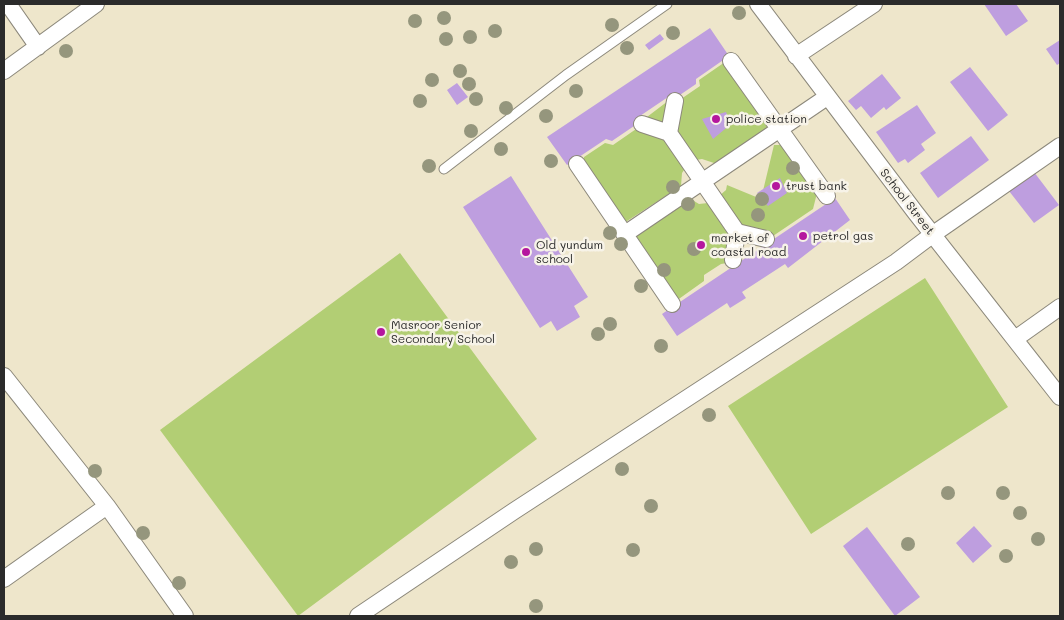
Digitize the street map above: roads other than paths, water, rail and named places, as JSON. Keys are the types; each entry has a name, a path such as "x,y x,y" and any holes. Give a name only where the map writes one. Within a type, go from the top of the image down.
{"street":[{"path":"8,4 38,47"},
{"path":"4,71 96,4"},
{"name":"School Street","path":"758,4 932,235 1060,397"},
{"path":"796,56 874,4"},
{"path":"731,61 827,196"},
{"path":"624,234 827,97"},
{"path":"669,133 675,101"},
{"path":"642,124 669,133 738,232 766,239"},
{"path":"358,616 514,511 896,262 1060,146"},
{"path":"577,164 672,304"},
{"path":"733,260 738,232"},
{"path":"1015,339 1060,307"},
{"path":"4,376 107,506 186,616"},
{"path":"4,579 107,506"}],"lane":[{"path":"444,168 566,75 667,4"}],"place":[{"name":"police station","path":"716,119"},
{"name":"trust bank","path":"776,186"},
{"name":"petrol gas","path":"803,236"},
{"name":"market of coastal road","path":"701,245"},
{"name":"Old yundum school","path":"526,252"},
{"name":"Masroor Senior Secondary School","path":"381,332"}]}
